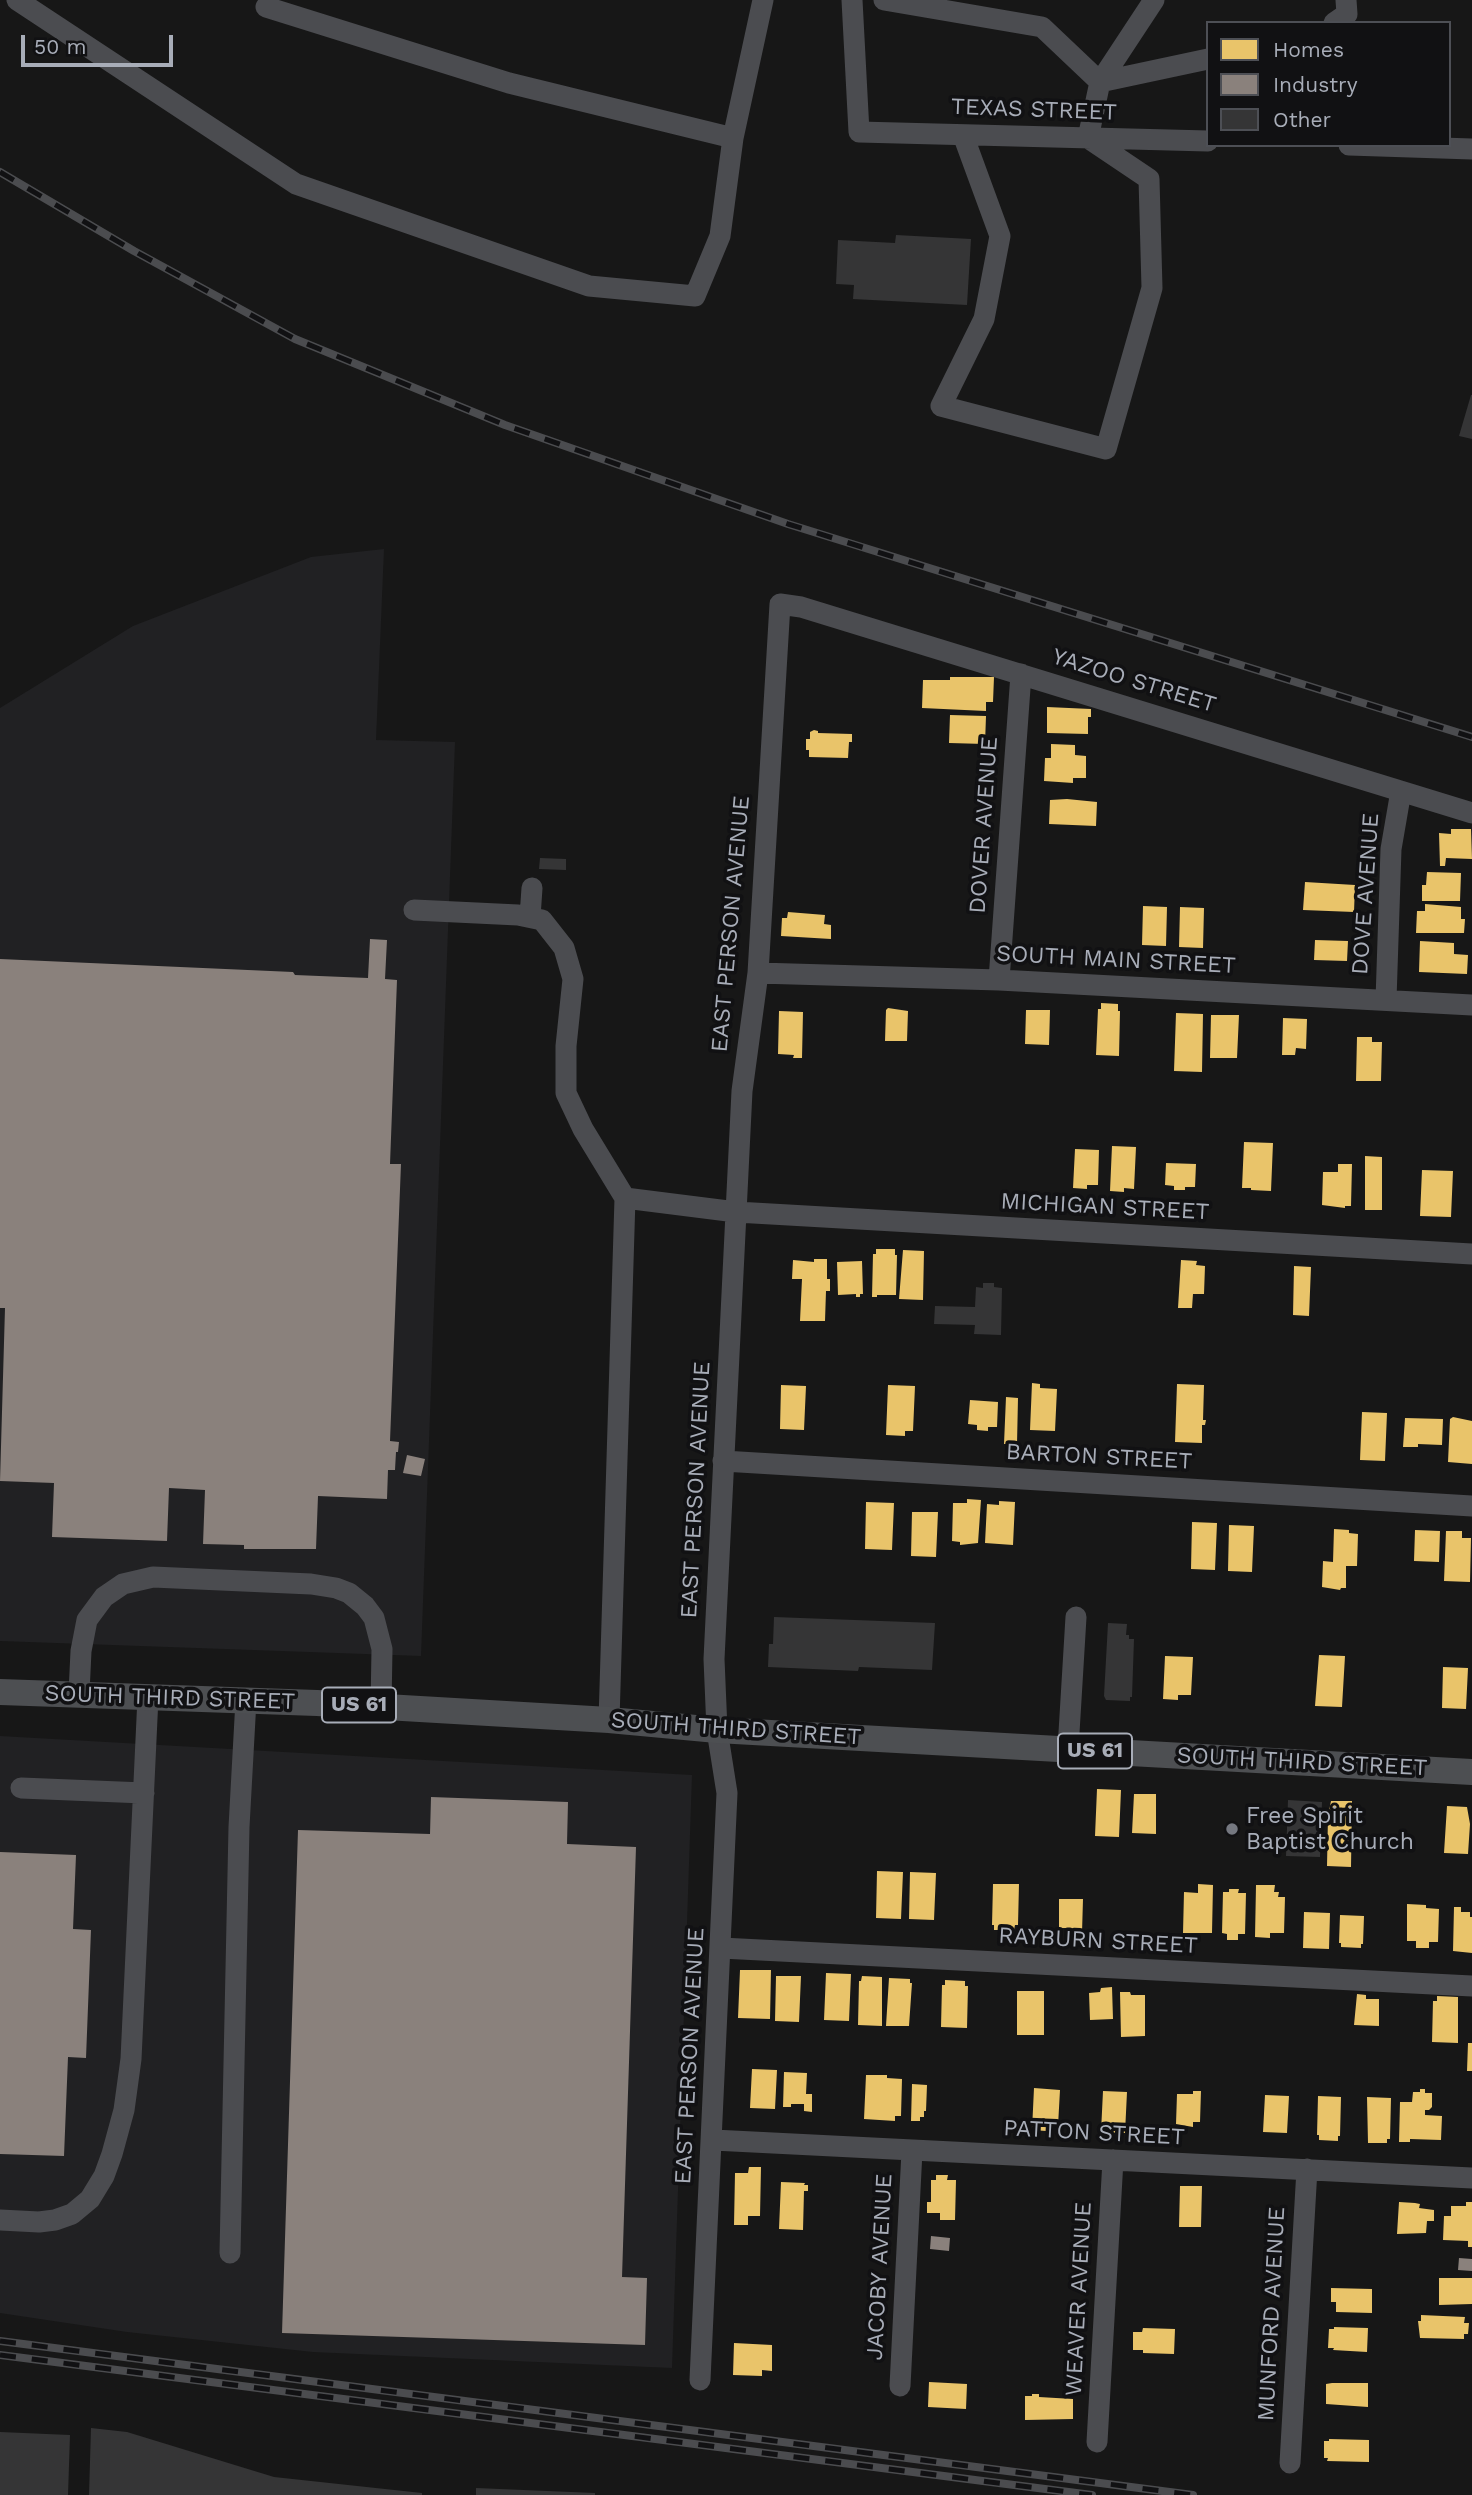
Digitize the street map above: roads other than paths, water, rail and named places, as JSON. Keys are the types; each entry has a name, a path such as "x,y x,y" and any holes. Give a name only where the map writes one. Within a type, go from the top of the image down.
{"main road":[{"name":"SOUTH THIRD STREET","path":"0,1692 79,1693 381,1707 609,1720 717,1730 1472,1772"}],"street":[{"path":"17,0 296,184 589,286 695,296 720,236 733,138 763,0"},
{"name":"TEXAS STREET","path":"852,0 859,132 1206,141"},
{"path":"884,0 1042,27 1100,82"},
{"path":"963,135 1000,236 984,319 941,406 1106,449 1152,288 1149,179 1088,138 1100,82 1154,0"},
{"path":"1337,21 1347,14 1346,0"},
{"path":"266,8 509,83 733,138"},
{"path":"1100,82 1206,59"},
{"path":"1410,147 1472,149"},
{"name":"YAZOO STREET","path":"779,604 801,607 1472,813"},
{"name":"EAST PERSON AVENUE","path":"700,2380 727,1793 717,1730 714,1659 742,1091 758,973 779,604"},
{"name":"DOVER AVENUE","path":"999,980 1021,674"},
{"name":"DOVE AVENUE","path":"1386,1000 1391,849 1401,791"},
{"path":"530,917 532,888"},
{"path":"414,910 497,913 542,920 564,948 573,979 566,1046 566,1093 583,1129 625,1198 609,1720"},
{"name":"SOUTH MAIN STREET","path":"758,973 999,980 1472,1004"},
{"name":"MICHIGAN STREET","path":"625,1198 736,1212 1472,1254"},
{"name":"BARTON STREET","path":"723,1461 1472,1506"},
{"path":"79,1693 81,1651 87,1620 104,1597 123,1584 152,1577 298,1583 336,1588 349,1593 365,1606 379,1633 382,1649 381,1707"},
{"path":"1068,1749 1076,1617"},
{"path":"0,2220 39,2222 72,2214 90,2199 104,2176 112,2154 124,2110 131,2059 148,1697"},
{"path":"230,2253 239,1827 246,1700"},
{"path":"21,1788 144,1793"},
{"name":"RAYBURN STREET","path":"721,1948 1472,1986"},
{"name":"PATTON STREET","path":"713,2140 1472,2178"},
{"name":"JACOBY AVENUE","path":"900,2386 912,2151"},
{"name":"WEAVER AVENUE","path":"1097,2442 1113,2160"},
{"name":"MUNFORD AVENUE","path":"1290,2463 1307,2169"}],"railway":[{"path":"0,172 134,251 295,339 505,425 788,524 1472,737"},
{"path":"0,2341 1193,2495"},
{"path":"0,2355 1092,2495"}],"place":[{"name":"Free Spirit Baptist Church","path":"1232,1829"}]}
